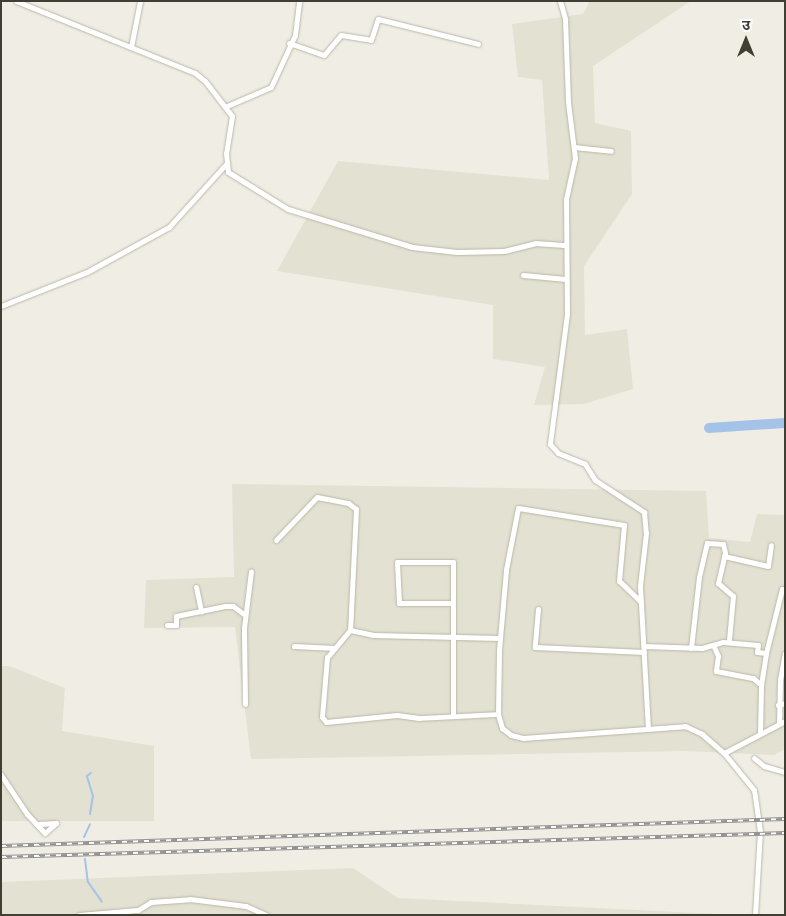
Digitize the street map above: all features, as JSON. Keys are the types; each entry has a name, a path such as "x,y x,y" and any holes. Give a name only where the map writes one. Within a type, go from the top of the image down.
{"street":[{"path":"16,1 195,73 227,106 232,116 225,165 228,172 288,209 412,247 457,252 504,251 535,243 564,245"},
{"path":"131,48 140,1"},
{"path":"227,106 271,87 289,43 295,35 299,1"},
{"path":"560,1 566,19 568,102 575,158 566,200 564,245 567,314 550,444 558,453 585,464 595,480 644,512 646,533 641,602 648,728"},
{"path":"289,43 324,55 341,35 371,40 378,19 478,44"},
{"path":"574,147 611,151"},
{"path":"1,306 87,272 169,227 225,165"},
{"path":"523,275 566,279"},
{"path":"276,540 317,497 348,503 356,509 350,630 327,657 324,670 322,716 326,722 397,715 419,718 498,714"},
{"path":"641,602 619,581 624,525 518,508 506,570 500,638 498,714 502,728 511,735 523,738 686,726 702,734 724,753 750,784 756,801 760,831 755,915"},
{"path":"691,648 699,577 707,543 723,544 724,556 718,583 733,596 729,640"},
{"path":"724,556 768,566 771,545"},
{"path":"452,603 399,603 397,562 453,562 453,715"},
{"path":"245,704 245,615 251,571"},
{"path":"196,587 201,610"},
{"path":"760,734 761,685 766,653 782,589 785,590"},
{"path":"167,625 176,625 176,616 201,610 233,606 245,615"},
{"path":"538,609 535,648 691,648 714,647 723,642 758,645 757,652 766,653"},
{"path":"350,630 373,634 500,638"},
{"path":"294,646 335,648"},
{"path":"714,647 718,656 716,671 753,678 761,685"},
{"path":"779,724 778,705 785,653"},
{"path":"778,705 785,703"},
{"path":"724,753 785,721"},
{"path":"754,758 764,766 785,772"},
{"path":"1,775 27,814 39,824"},
{"path":"78,915 138,910 151,902 190,899 246,906 266,915"}],"shaded area":[{"path":"590,1 691,1 593,66 595,123 631,131 632,194 584,266 585,335 627,329 633,389 584,404 534,405 545,367 493,359 493,305 277,271 338,161 549,180 542,80 518,77 512,24 583,14"},
{"path":"232,484 706,491 709,538 750,542 757,514 785,515 785,749 774,755 686,751 251,759 235,627 144,628 146,580 234,577"},
{"path":"1,666 9,666 65,688 62,731 154,746 154,821 1,821"},
{"path":"353,868 398,898 738,915 1,915 1,882"}],"waterway":[{"path":"709,428 785,423"},
{"path":"90,814 93,796 87,776 91,773"},
{"path":"84,837 90,824"},
{"path":"85,859 88,882 102,902"}],"railway":[{"path":"1,846 785,819"},
{"path":"1,857 785,833"}]}
